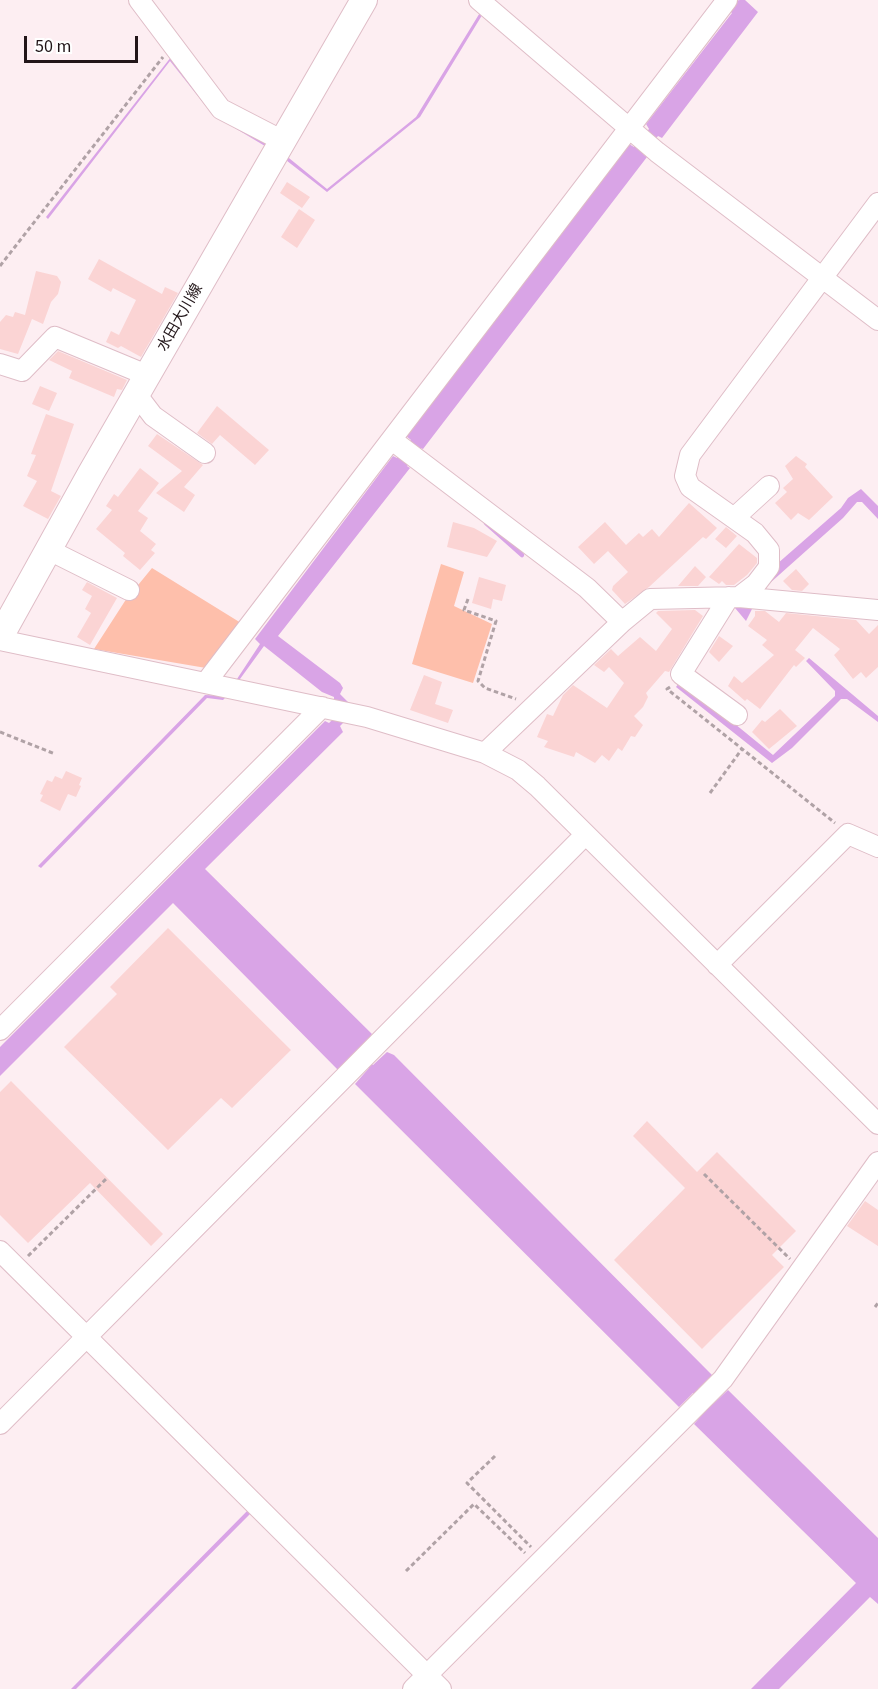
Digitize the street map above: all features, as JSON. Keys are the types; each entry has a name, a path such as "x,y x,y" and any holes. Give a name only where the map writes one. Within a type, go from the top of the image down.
{"main road":[{"name":"水田大川線","path":"1,636 364,0"}],"street":[{"path":"139,0 221,110 283,141"},
{"path":"479,0 632,132 878,320"},
{"path":"207,681 632,132 727,0"},
{"path":"737,715 681,674 734,597 756,584 769,567 769,550 755,533 690,488 685,476 690,455 878,203"},
{"path":"0,364 22,371 55,337 143,385 153,416 205,453"},
{"path":"394,442 586,588 622,622"},
{"path":"734,518 769,486"},
{"path":"49,549 129,590"},
{"path":"484,753 622,622 650,599 734,597 878,609"},
{"path":"1,636 367,717 484,753 518,770 876,1118"},
{"path":"0,1030 324,708"},
{"path":"717,965 848,834 878,847"},
{"path":"0,1424 585,835"},
{"path":"0,1251 427,1684 540,1562 723,1379 878,1162"}],"path":[{"path":"0,266 3,259 172,45"},
{"path":"468,599 464,610 496,621 478,681 485,688 535,705"},
{"path":"681,674 667,689 848,834"},
{"path":"0,732 55,754"},
{"path":"710,793 742,749"},
{"path":"704,1174 786,1257 802,1267"},
{"path":"16,1268 108,1177"},
{"path":"495,1456 467,1483 540,1562"},
{"path":"406,1571 474,1504 540,1562"}],"shaded area":[{"path":"745,0 758,12 662,138 658,136 643,154 647,157 423,449 420,448 407,466 410,468 278,636 340,683 343,688 340,694 349,703 345,721 340,726 343,732 205,869 372,1034 356,1056 353,1054 338,1070 173,903 0,1076 0,1047 325,721 329,723 334,718 334,697 322,692 264,646 240,679 237,679 260,644 255,639 393,456 397,458 411,440 406,436 629,144 634,147 649,129 646,124 732,13 728,10 735,1"},
{"path":"481,11 484,12 420,117 327,192 282,157 284,154 327,189 416,117"},
{"path":"171,57 216,113 271,146 270,149 213,115 170,61 48,219 46,217"},
{"path":"861,489 878,506 878,519 862,502 857,502 843,518 761,591 746,621 735,608 746,601 777,564 841,508 848,498"},
{"path":"441,564 464,572 454,606 492,624 473,683 412,664"},
{"path":"152,568 241,623 206,668 94,649 125,601"},
{"path":"809,658 878,716 878,722 847,699 841,699 792,748 772,763 676,687 681,680 773,755 835,696 835,691 806,661"},
{"path":"205,695 227,696 223,700 207,698 41,868 38,866"},
{"path":"387,1052 394,1055 712,1375 698,1389 713,1404 728,1390 878,1538 878,1604 870,1597 779,1689 751,1689 856,1583 694,1424 708,1408 693,1393 679,1407 355,1084 369,1068 366,1064 369,1062 373,1065"},
{"path":"250,1508 253,1511 76,1689 71,1689"}],"building":[{"path":"287,182 310,197 302,208 280,193"},
{"path":"299,209 315,220 297,248 281,237"},
{"path":"99,259 162,294 165,287 178,293 141,357 121,346 118,348 106,342 111,331 119,335 136,300 113,288 111,292 88,279"},
{"path":"36,271 57,276 61,282 58,294 51,302 43,324 32,319 18,354 0,349 0,322 6,315 13,317 15,312 25,315"},
{"path":"58,351 127,380 122,390 117,389 114,397 69,378 72,371 49,360"},
{"path":"40,386 57,393 49,411 32,404"},
{"path":"217,406 269,450 255,465 220,435 212,444 197,433"},
{"path":"46,414 74,424 51,491 61,496 48,519 23,506 37,481 27,476 36,455 31,454"},
{"path":"157,434 203,465 184,487 195,495 184,512 156,493 182,471 148,446"},
{"path":"796,456 807,464 805,467 833,497 809,520 798,513 791,520 775,503 787,492 783,488 793,479 785,466"},
{"path":"140,468 159,483 138,511 148,518 140,531 156,544 151,550 155,553 140,570 123,556 125,553 96,529 112,510 106,506 114,494 118,497"},
{"path":"689,503 717,528 706,539 703,537 649,587 625,604 612,590 613,586 628,572 608,551 594,564 578,547 605,522 626,545 639,533 643,537 652,529 659,537"},
{"path":"453,522 474,528 497,541 487,557 447,547"},
{"path":"726,527 737,536 726,548 715,539"},
{"path":"739,544 757,558 757,563 734,585 726,585 722,581 719,584 709,577"},
{"path":"695,566 706,577 698,586 678,586"},
{"path":"796,569 809,584 802,591 792,590 783,581"},
{"path":"479,577 506,585 502,601 493,599 491,609 472,603"},
{"path":"87,582 117,598 90,645 77,637 91,613 85,609 92,596 82,590"},
{"path":"695,610 703,616 669,672 665,671 646,693 648,697 643,707 634,716 643,725 635,737 631,736 622,751 618,748 609,761 602,755 595,763 576,752 574,757 544,747 548,741 537,737 547,714 553,716 563,695 573,685 607,708 624,683 609,667 604,672 594,665 611,649 618,656 640,637 656,651 672,629 656,613 658,611"},
{"path":"755,611 765,611 779,622 786,613 856,620 869,634 878,625 878,667 866,678 861,672 853,679 834,655 840,649 813,628 795,650 805,658 796,667 794,665 760,709 747,699 745,701 728,686 734,676 742,683 774,655 762,645 767,640 748,626 755,616"},
{"path":"719,636 733,646 719,662 709,652"},
{"path":"424,675 442,682 435,704 453,710 448,723 410,710"},
{"path":"780,709 797,726 769,749 752,732 762,720 765,722"},
{"path":"66,771 82,778 79,785 81,786 76,797 68,794 60,811 40,801 43,795 40,794 47,780 52,782 55,776 62,779"},
{"path":"168,928 291,1050 232,1108 221,1098 168,1150 64,1047 117,994 110,987"},
{"path":"11,1081 163,1234 151,1246 90,1183 28,1243 0,1215 0,1092"},
{"path":"647,1121 697,1172 717,1152 796,1231 772,1255 784,1267 702,1349 614,1260 685,1188 633,1136"},
{"path":"865,1201 878,1210 878,1246 847,1226"}],"waterway":[{"path":"486,523 522,555"}]}
